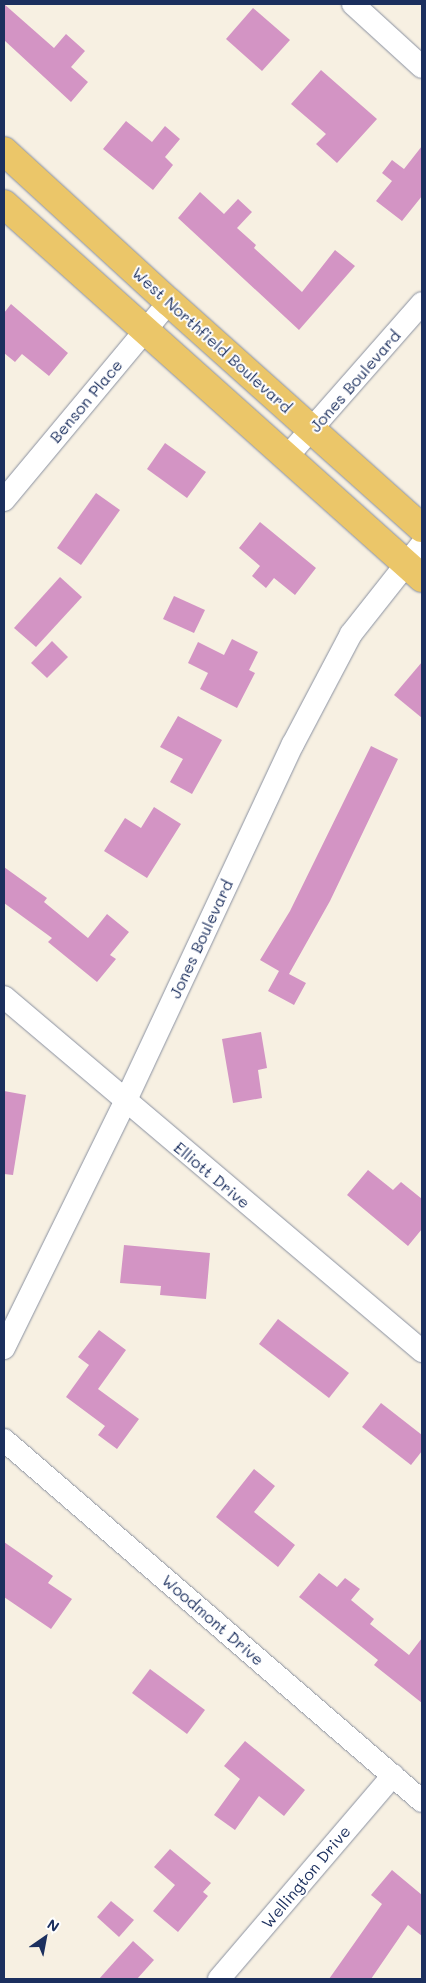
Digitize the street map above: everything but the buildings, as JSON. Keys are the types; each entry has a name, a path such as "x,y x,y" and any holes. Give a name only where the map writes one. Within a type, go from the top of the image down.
{"main road":[{"name":"West Northfield Boulevard","path":"4,151 169,302 422,528"},
{"path":"4,204 286,458 417,562"}],"street":[{"path":"353,4 422,68"},
{"name":"Benson Place","path":"4,500 169,302"},
{"name":"Jones Boulevard","path":"286,458 422,302"},
{"name":"Jones Boulevard","path":"4,1348 125,1102 293,744 351,634 417,562"},
{"name":"Elliott Drive","path":"4,997 125,1102 422,1350"},
{"name":"Woodmont Drive","path":"4,1440 422,1801"},
{"name":"Wellington Drive","path":"219,1979 394,1775"}]}
